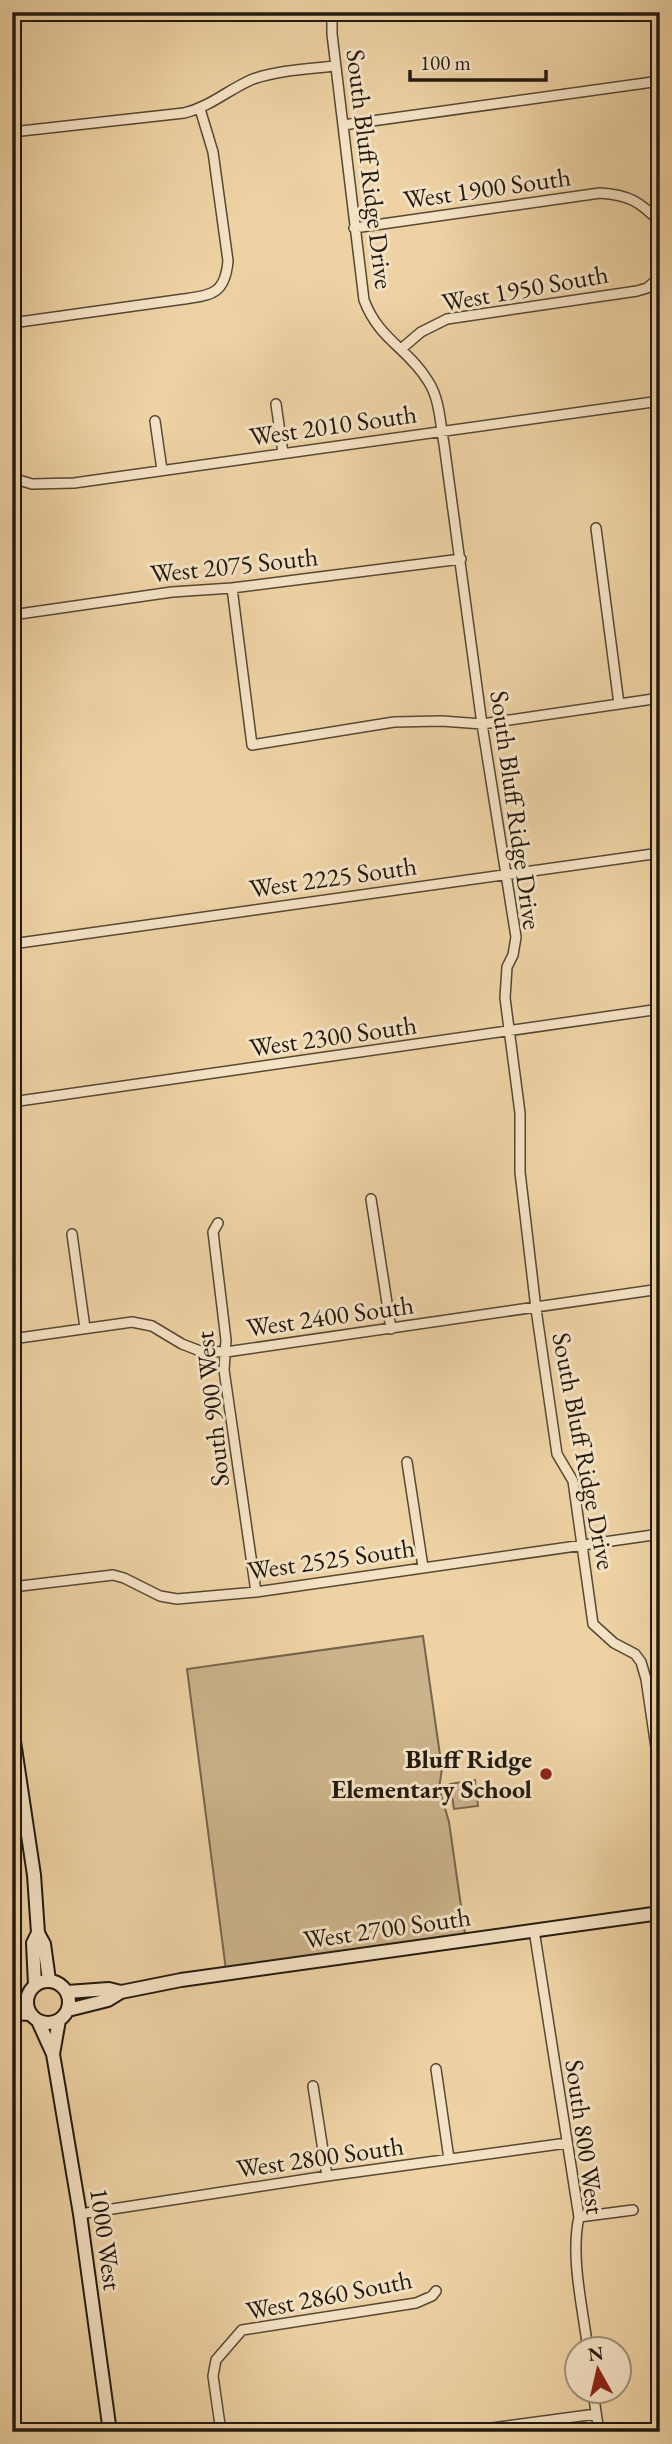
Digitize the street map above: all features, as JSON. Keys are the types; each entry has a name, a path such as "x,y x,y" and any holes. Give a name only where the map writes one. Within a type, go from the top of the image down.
{"main road":[{"path":"12,1728 16,1782 34,1875 37,1933 33,1943 31,1989 26,2004 53,2054"},
{"name":"West 2700 South","path":"63,2015 108,2000 121,1992 181,1980 660,1913"},
{"path":"37,1933 44,1944 49,1980"},
{"path":"12,2001 49,1980 58,1983 67,1992 69,1997 53,2054"},
{"name":"West 2700 South","path":"67,1992 109,1989 121,1992"},
{"path":"12,2013 49,2023 63,2015"},
{"name":"1000 West","path":"53,2054 80,2214 110,2432"}],"street":[{"name":"South Bluff Ridge Drive","path":"332,12 335,66 354,228 368,310 384,335 401,349 428,380 436,398 482,724 516,937 505,985 520,1113 520,1172 557,1454 573,1480 593,1625 614,1643 635,1654 644,1671 660,1775"},
{"path":"12,132 90,125 201,109 238,86 271,73 335,66"},
{"path":"343,125 660,81"},
{"path":"12,323 210,295 219,289 225,279 228,261 213,152 201,109"},
{"name":"West 1900 South","path":"354,228 600,193 625,195 660,222"},
{"name":"West 1950 South","path":"401,349 421,332 447,319 637,291 647,288 660,277"},
{"name":"West 2010 South","path":"12,478 47,485 660,401"},
{"path":"276,404 283,453"},
{"path":"155,421 162,470"},
{"path":"596,528 619,704"},
{"name":"West 2075 South","path":"12,615 172,592 232,589 460,559"},
{"path":"232,589 252,745 394,722 482,724 660,698"},
{"name":"West 2225 South","path":"12,944 660,853"},
{"name":"West 2300 South","path":"12,1102 660,1009"},
{"path":"371,1199 391,1329"},
{"name":"South 900 West","path":"218,1223 213,1232 226,1352 224,1370 256,1592"},
{"path":"72,1234 85,1328"},
{"name":"West 2400 South","path":"12,1339 132,1322 152,1326 181,1344 200,1351 226,1352 660,1289"},
{"path":"407,1462 423,1567"},
{"name":"West 2525 South","path":"12,1587 113,1575 169,1599 256,1592 660,1534"},
{"name":"South 800 West","path":"534,1930 579,2217 576,2255 586,2336"},
{"path":"436,2069 449,2159"},
{"path":"313,2086 327,2176"},
{"name":"West 2800 South","path":"80,2214 567,2143"},
{"path":"579,2217 633,2210"},
{"name":"West 2860 South","path":"221,2432 214,2376 216,2360 242,2330 416,2303 432,2296 436,2291"},
{"path":"595,2406 599,2432"},
{"path":"462,2432 596,2414"}],"shaded area":[{"path":"423,1636 442,1769 439,1788 449,1822 465,1934 226,1970 187,1669"},
{"path":"475,1780 478,1806 454,1809 450,1784"}],"place":[{"name":"Bluff Ridge Elementary School","path":"546,1774"}]}
